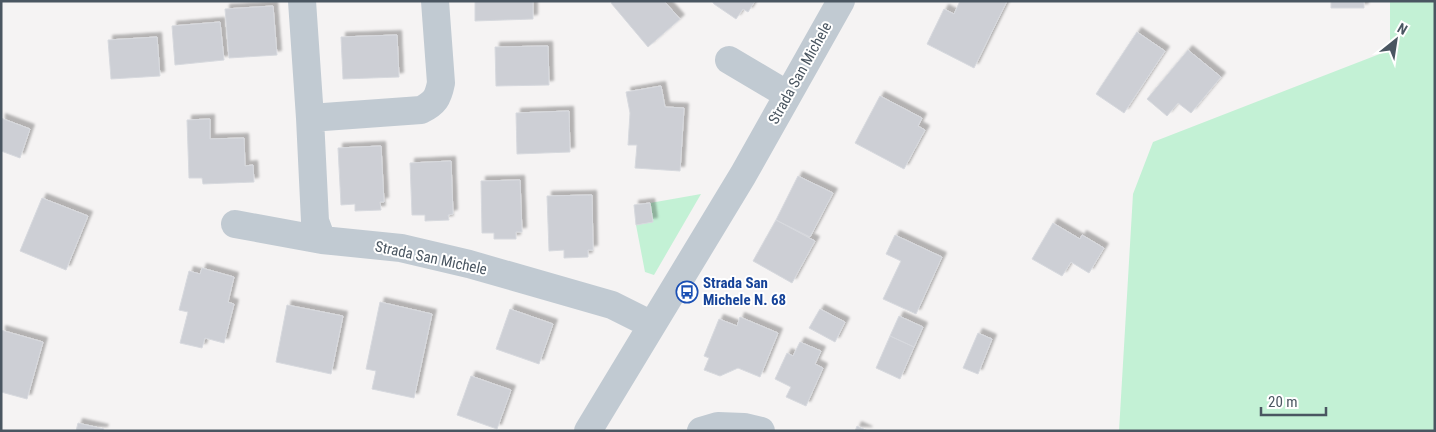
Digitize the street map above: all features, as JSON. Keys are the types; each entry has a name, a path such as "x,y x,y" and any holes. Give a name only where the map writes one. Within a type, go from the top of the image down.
{"street":[{"path":"302,1 315,221 322,240"},
{"path":"310,118 421,110 432,104 438,95 441,82 435,1"},
{"name":"Strada San Michele","path":"588,431 743,175 840,1"},
{"path":"728,60 788,95"},
{"name":"Strada San Michele","path":"235,224 322,240 400,248 470,264 612,305 652,325"},
{"path":"701,431 718,426 744,427 761,431"}],"green space":[{"path":"1390,1 1435,1 1435,431 1119,431 1133,194 1153,142 1390,50"},
{"path":"701,194 654,275 645,272 636,225 652,222 650,203"}],"building":[{"path":"475,1 533,1 533,19 475,21"},
{"path":"613,1 664,1 680,19 648,47 611,3"},
{"path":"712,1 755,1 748,12 743,9 736,19"},
{"path":"960,1 1007,1 974,68 927,44 944,9 954,14"},
{"path":"1331,1 1364,1 1364,8 1331,8"},
{"path":"273,6 277,55 229,58 225,9"},
{"path":"220,22 224,60 175,65 172,26"},
{"path":"1137,32 1165,51 1124,113 1096,94"},
{"path":"397,35 399,77 343,79 341,37"},
{"path":"157,37 160,76 111,79 108,40"},
{"path":"548,46 549,85 496,86 495,47"},
{"path":"1188,50 1221,77 1191,113 1178,103 1167,116 1147,99"},
{"path":"661,86 665,107 684,108 680,171 635,168 637,145 628,145 630,113 626,92"},
{"path":"880,96 922,118 918,126 925,130 904,169 855,143"},
{"path":"569,111 570,152 517,154 516,113"},
{"path":"1,118 30,129 20,158 1,151"},
{"path":"210,119 210,139 244,138 245,166 253,165 254,182 203,184 202,178 189,178 187,120"},
{"path":"381,146 384,202 380,202 381,210 355,211 355,204 341,205 338,148"},
{"path":"451,161 453,214 448,215 449,220 425,221 425,215 412,215 410,163"},
{"path":"798,176 833,193 810,237 776,220"},
{"path":"520,180 522,232 516,232 516,239 494,239 494,233 482,233 481,181"},
{"path":"592,195 593,250 588,250 588,257 564,258 564,250 549,251 547,196"},
{"path":"42,198 88,216 66,270 20,251"},
{"path":"650,203 653,222 636,225 634,205"},
{"path":"776,220 815,241 792,283 753,261"},
{"path":"1053,223 1080,239 1082,235 1104,248 1089,273 1071,262 1062,276 1032,259"},
{"path":"895,235 942,257 916,314 883,299 901,261 886,254"},
{"path":"202,268 234,277 228,302 234,304 224,343 205,338 202,348 180,343 188,312 179,310 189,271 200,274"},
{"path":"380,302 432,314 414,398 372,389 376,371 366,369"},
{"path":"287,305 343,316 331,374 276,362"},
{"path":"510,309 553,324 539,364 496,349"},
{"path":"820,309 845,322 835,342 809,328"},
{"path":"899,316 923,327 914,347 890,336"},
{"path":"740,317 778,333 760,377 738,368 720,376 704,370 709,358 704,356 719,319 737,326"},
{"path":"1,330 43,342 27,399 1,392"},
{"path":"978,333 992,339 978,374 963,368"},
{"path":"890,336 914,347 900,379 876,368"},
{"path":"800,342 821,351 815,364 823,368 806,406 786,397 791,387 775,379 787,353 793,356"},
{"path":"471,376 511,390 497,429 457,415"},
{"path":"78,423 104,429 103,431 76,431"},
{"path":"857,426 868,431 855,431"}],"place":[{"name":"Strada San Michele N. 68","path":"687,292"}]}
